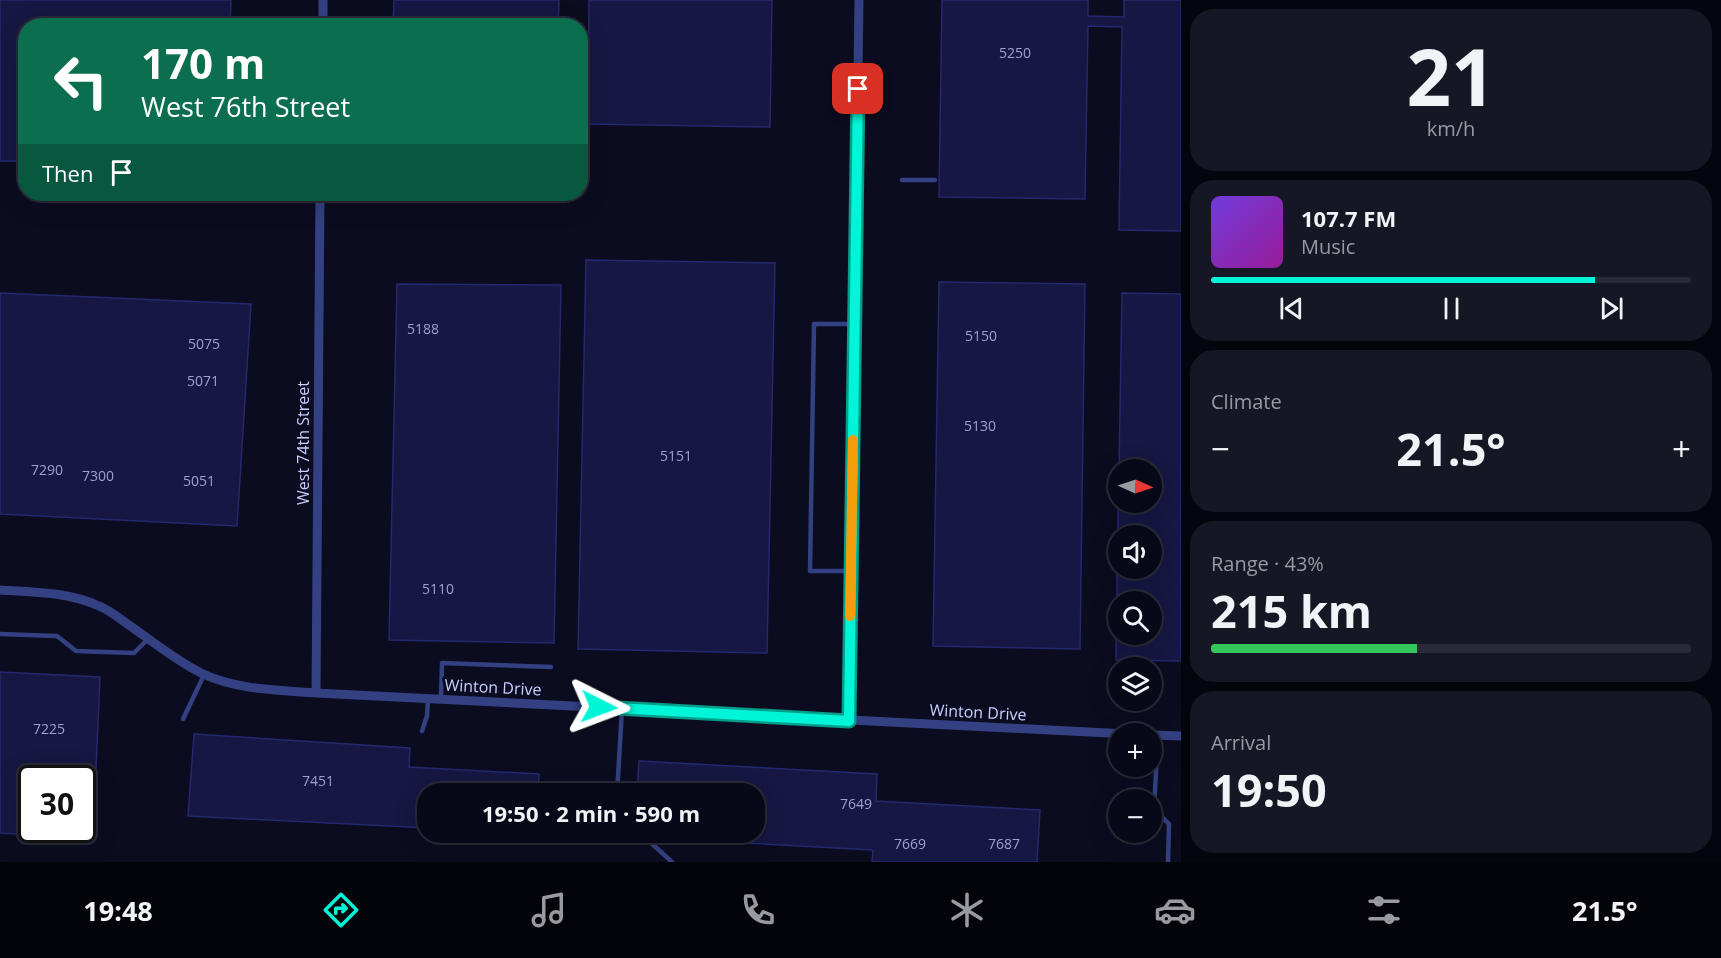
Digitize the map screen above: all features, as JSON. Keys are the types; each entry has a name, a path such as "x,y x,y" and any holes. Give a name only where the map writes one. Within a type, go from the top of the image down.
{"street":[{"path":"323,0 323,18"},
{"path":"849,721 859,0"},
{"name":"West 74th Street","path":"316,693 321,201"},
{"name":"Winton Drive","path":"0,590 48,593 78,598 95,604 185,664 228,683 253,688 1108,733"},
{"path":"1162,735 1181,736"}],"lane":[{"path":"902,180 935,180"},
{"path":"851,571 810,571 810,548 814,324 855,324"},
{"path":"0,634 57,636 76,651 134,653 148,638"},
{"path":"441,699 442,663 551,667"},
{"path":"183,719 204,674"},
{"path":"422,731 427,716 428,698"},
{"path":"618,783 622,709"},
{"path":"1154,777 1154,809 1169,824 1168,862"},
{"path":"651,843 672,862"}],"building":[{"path":"0,0 231,0 230,18 18,18 18,161 0,161"},
{"path":"394,0 559,0 558,18 393,18"},
{"path":"589,0 772,0 770,127 588,124"},
{"path":"942,0 1088,0 1088,16 1124,17 1124,0 1181,0 1181,231 1119,230 1122,27 1088,26 1085,199 939,197"},
{"path":"586,260 775,263 767,653 578,649"},
{"path":"939,282 1085,284 1080,649 933,646"},
{"path":"397,284 561,285 554,643 389,640"},
{"path":"0,293 251,304 237,526 0,514"},
{"path":"1122,293 1181,294 1181,661 1162,661 1162,657 1116,657 1116,645 1162,645 1162,591 1117,591 1117,579 1162,579 1162,525 1118,525 1118,513 1162,513 1162,459 1119,459"},
{"path":"0,672 100,677 96,769 96,765 18,765 18,834 0,833"},
{"path":"194,734 410,748 409,767 539,774 539,783 417,783 417,827 188,816"},
{"path":"639,761 877,774 876,801 1040,810 1037,862 872,862 873,850 743,843 765,843 765,783 638,783"}],"slow traffic":[{"path":"850,616 853,440"}],"route":[{"path":"599,707 849,721 858,89"}]}
